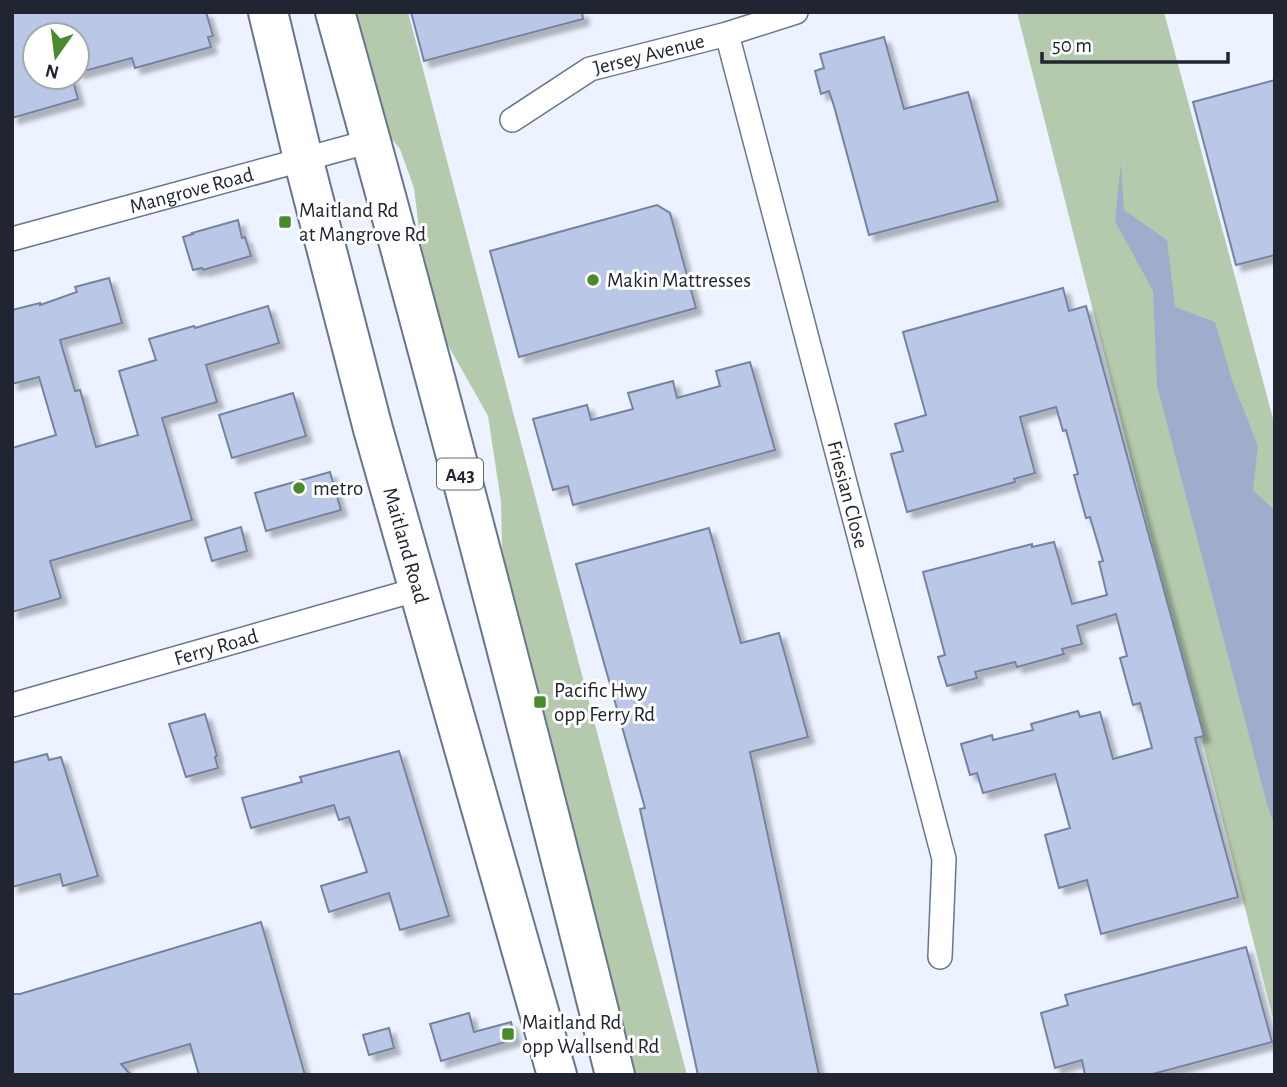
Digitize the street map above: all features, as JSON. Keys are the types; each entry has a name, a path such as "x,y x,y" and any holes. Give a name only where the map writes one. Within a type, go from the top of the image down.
{"highway":[{"name":"Maitland Road","path":"268,12 373,429 557,1075"},
{"name":"A43","path":"335,12 548,808 615,1075"}],"street":[{"name":"Jersey Avenue","path":"512,120 590,69 727,34 796,12"},
{"name":"Friesian Close","path":"727,34 944,859 940,957"},
{"name":"Mangrove Road","path":"12,239 371,141"},
{"name":"Ferry Road","path":"12,705 419,589"}],"green space":[{"path":"348,12 408,12 687,1075 631,1075 529,690 502,547 501,502 488,416 444,338 422,253 414,188 400,149 376,120"},
{"path":"1017,12 1164,12 1275,426 1275,1026"}],"water":[{"path":"1121,163 1124,210 1167,240 1175,307 1215,322 1232,380 1258,446 1253,490 1275,511 1275,828 1157,386 1153,291 1115,221"}],"building":[{"path":"12,12 206,12 213,36 208,37 211,47 135,68 132,58 91,69 91,21 21,21 21,91 76,91 78,99 12,118"},
{"path":"411,12 582,12 583,19 424,61"},
{"path":"884,37 904,109 968,92 998,201 869,235 834,106 829,91 821,94 815,71 824,68 820,54"},
{"path":"1275,80 1275,255 1236,265 1193,102"},
{"name":"Makin Mattresses","path":"657,205 670,213 696,308 519,357 490,251"},
{"path":"238,220 242,238 245,237 251,256 203,270 193,270 183,237"},
{"path":"109,278 122,323 60,340 75,391 80,390 96,447 138,435 119,371 156,360 149,339 268,306 279,343 206,365 217,402 162,418 192,520 50,561 61,598 12,612 12,448 56,435 39,377 12,384 12,310 40,305 77,292 75,287"},
{"path":"1063,288 1069,311 1086,306 1204,736 1195,738 1238,897 1101,934 1087,880 1059,888 1045,835 1070,828 1055,774 983,793 977,773 970,775 961,744 992,735 993,740 1033,730 1031,724 1078,711 1080,717 1100,712 1113,759 1152,748 1140,703 1133,705 1120,658 1127,656 1116,614 1077,626 1082,644 1062,649 1064,654 1017,667 1015,662 975,672 977,678 947,686 938,657 945,655 923,572 1032,544 1032,547 1054,542 1072,604 1107,595 1099,562 1103,561 1090,517 1086,518 1074,475 1078,474 1066,430 1063,431 1056,407 1020,417 1035,473 1014,479 1015,482 907,512 891,454 903,451 895,424 926,415 903,332"},
{"path":"750,362 775,450 573,505 568,486 553,490 533,419 587,405 591,420 633,409 628,393 673,381 677,398 720,386 716,371"},
{"path":"293,393 306,436 232,458 219,415"},
{"name":"metro","path":"330,472 341,510 266,531 255,493"},
{"path":"241,527 247,551 212,561 205,538"},
{"path":"709,528 741,643 779,633 808,737 750,752 819,1075 698,1075 640,809 645,808 576,564"},
{"path":"205,714 218,768 186,777 169,724"},
{"path":"399,751 449,916 400,930 389,893 329,912 321,886 367,872 349,817 339,820 334,805 251,828 242,798 302,782 300,777"},
{"path":"47,754 49,760 61,757 98,876 63,886 60,874 12,887 12,763"},
{"path":"261,922 305,1075 199,1075 190,1044 121,1064 131,1075 12,1075 12,994 20,994"},
{"path":"1246,947 1272,1042 1149,1075 1085,1075 1082,1060 1055,1068 1041,1013 1068,1005 1065,995"},
{"path":"469,1013 474,1032 511,1022 515,1039 441,1061 430,1024"},
{"path":"389,1028 394,1048 369,1055 363,1035"}],"place":[{"name":"Maitland Rd at Mangrove Rd","path":"285,222"},
{"name":"Makin Mattresses","path":"593,280"},
{"name":"metro","path":"299,488"},
{"name":"Pacific Hwy opp Ferry Rd","path":"540,702"},
{"name":"Maitland Rd opp Wallsend Rd","path":"508,1034"}]}
